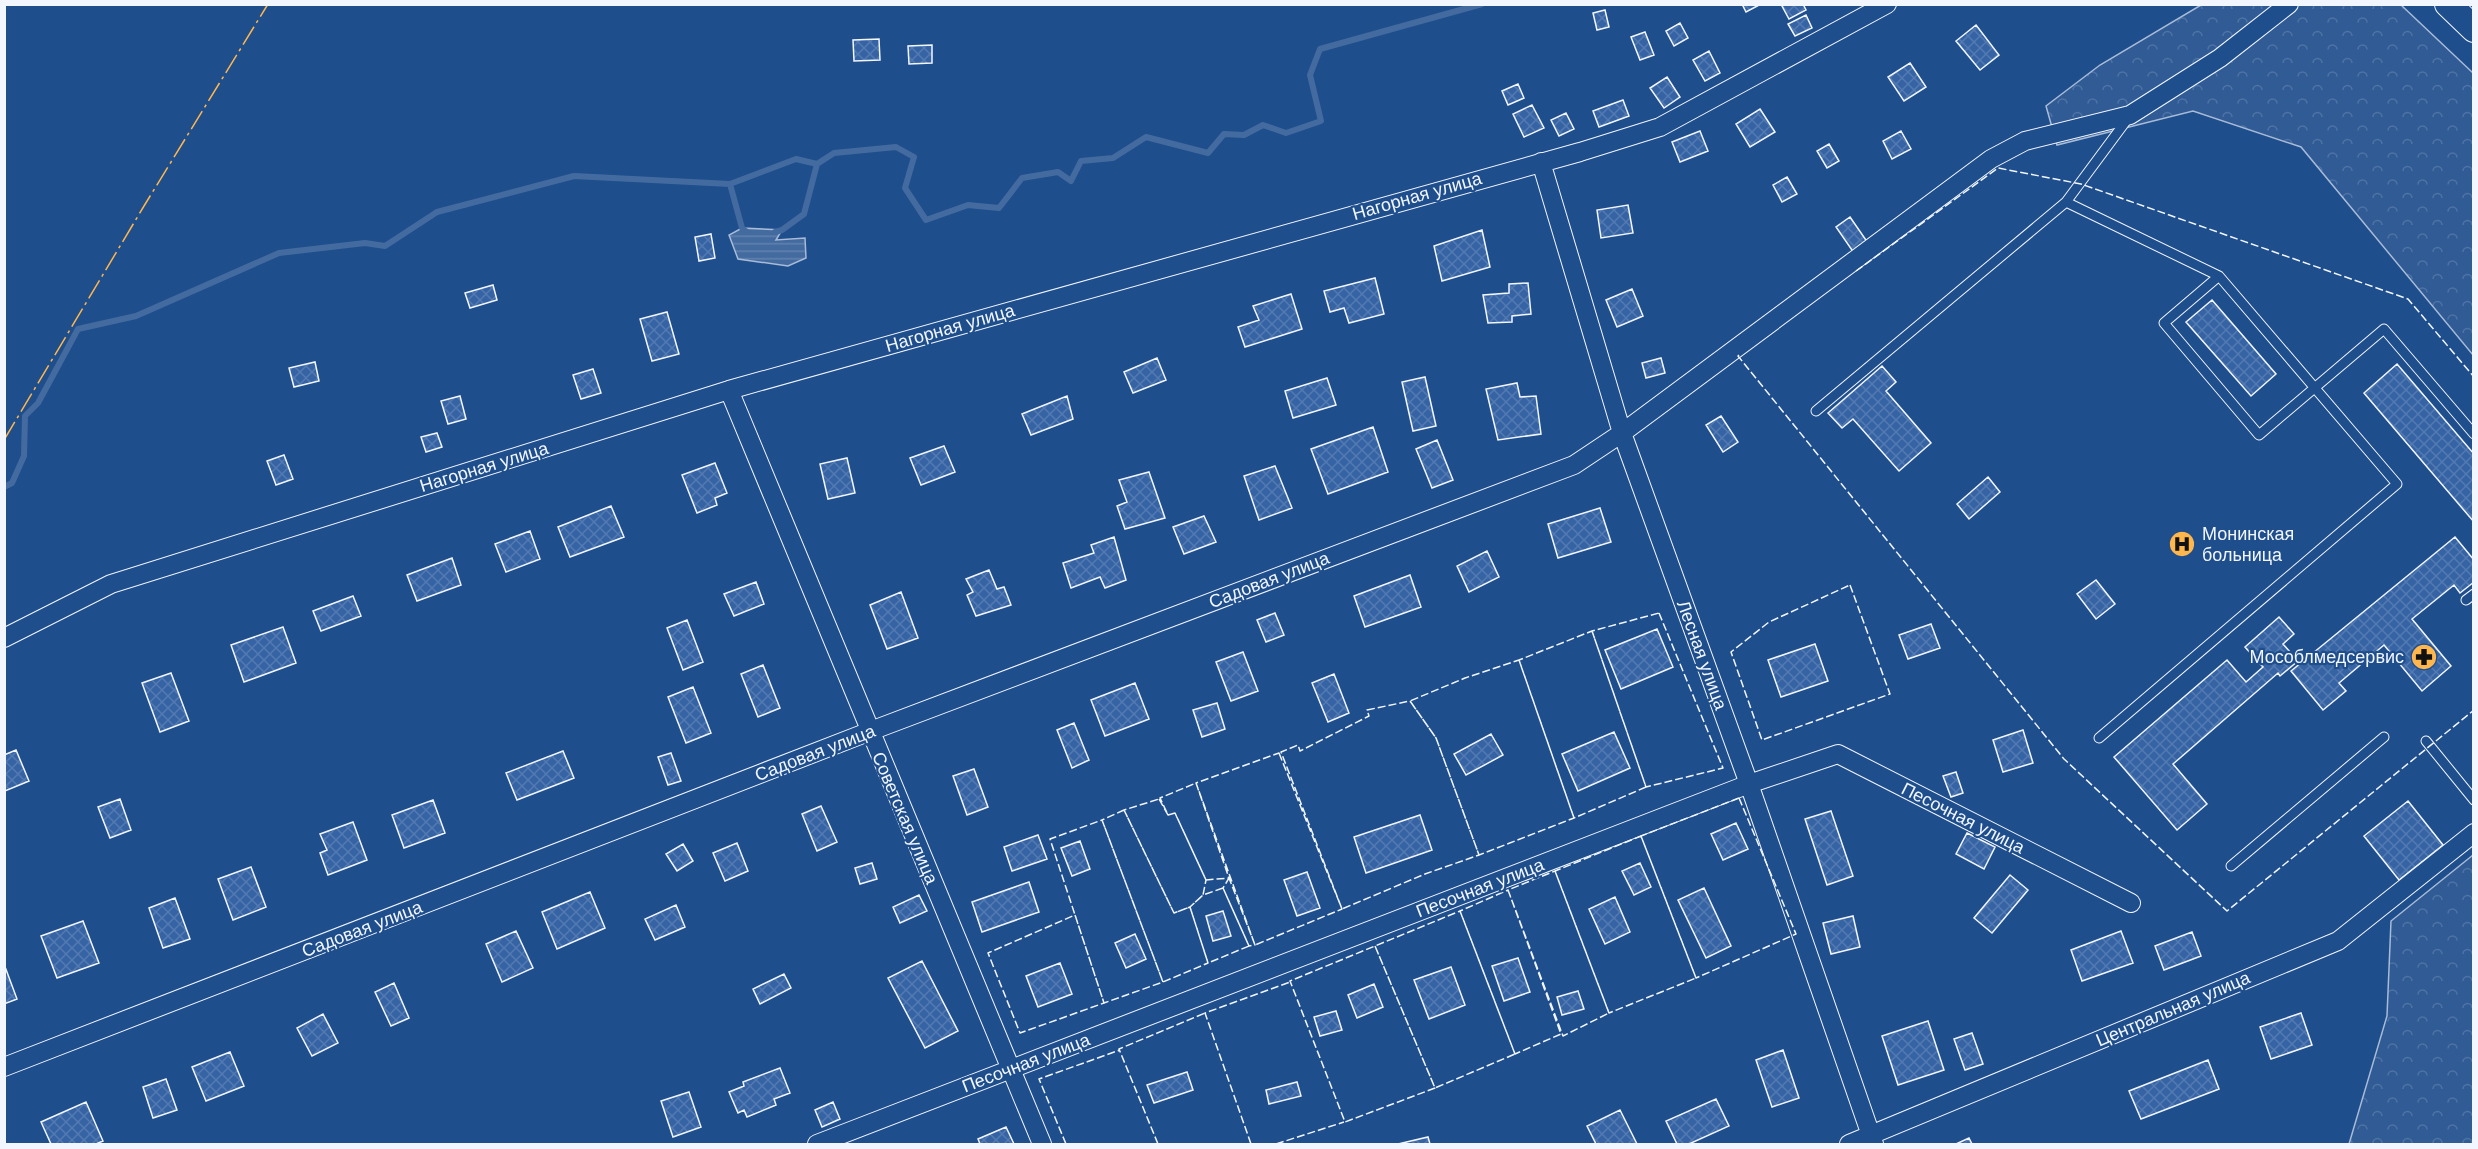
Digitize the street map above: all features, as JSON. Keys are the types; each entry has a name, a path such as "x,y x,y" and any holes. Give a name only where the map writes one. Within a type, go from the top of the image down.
{"main road":[{"path":"2448,4 2474,29"}],"street":[{"name":"Нагорная улица","path":"4,638 111,584 729,390 1660,127 1887,4"},
{"name":"Садовая улица","path":"4,1067 868,732 1574,465 1622,434 1990,159 2025,141 2130,115 2220,58 2289,4"},
{"name":"Лесная улица","path":"1541,162 1622,434 1749,784 1872,1140"},
{"name":"Советская улица","path":"729,390 868,732 1042,1144"},
{"name":"Песочная улица","path":"817,1144 1749,784 1838,754 2131,903"},
{"name":"Центральная улица","path":"1849,1144 1872,1140 2338,940 2474,833"}],"lane":[{"path":"1816,411 2066,202 2130,115"},
{"path":"2066,202 2219,276 2397,484 2099,738"},
{"path":"2219,276 2164,323 2259,435 2384,330 2474,434"},
{"path":"2231,866 2384,737"},
{"path":"2426,741 2474,800"}],"green space":[{"path":"2201,5 2401,5 2473,73 2473,355 2301,147 2193,111 2057,145 2046,106 2100,65"},
{"path":"2473,855 2473,1144 2349,1144 2387,1016 2391,921"}],"shaded area":[{"path":"742,228 782,230 776,240 805,238 806,258 788,266 738,259 729,235"}],"building":[{"path":"1742,4 1761,4 1746,12"},
{"path":"1803,4 1806,10 1789,19 1782,6"},
{"path":"1605,10 1609,27 1597,30 1593,13"},
{"path":"1806,15 1812,28 1795,36 1788,24"},
{"path":"1680,23 1688,38 1674,46 1666,31"},
{"path":"1976,25 1999,55 1980,70 1956,41"},
{"path":"1645,32 1654,55 1640,60 1631,37"},
{"path":"879,39 880,60 854,61 853,40"},
{"path":"932,45 932,63 909,64 908,46"},
{"path":"1709,51 1720,73 1705,81 1693,60"},
{"path":"1910,63 1926,87 1904,101 1888,77"},
{"path":"1667,77 1680,97 1664,108 1650,88"},
{"path":"1518,84 1524,98 1508,105 1502,91"},
{"path":"1623,100 1629,116 1599,127 1593,111"},
{"path":"1532,105 1544,128 1524,137 1513,114"},
{"path":"1760,109 1775,132 1750,147 1736,124"},
{"path":"1566,113 1574,129 1559,136 1551,120"},
{"path":"1700,131 1708,151 1680,162 1672,142"},
{"path":"1901,131 1911,149 1892,159 1883,141"},
{"path":"1829,144 1839,161 1827,168 1817,151"},
{"path":"1787,177 1797,194 1782,202 1773,185"},
{"path":"1628,205 1633,233 1601,238 1597,210"},
{"path":"1850,217 1868,243 1854,253 1836,227"},
{"path":"1482,230 1490,267 1442,281 1434,246"},
{"path":"711,234 715,258 699,261 695,237"},
{"path":"1375,278 1384,314 1349,323 1344,308 1330,312 1324,291"},
{"path":"1528,283 1531,314 1512,316 1512,322 1488,323 1483,295 1509,293 1509,284"},
{"path":"493,285 497,300 470,308 465,293"},
{"path":"1632,289 1643,316 1617,327 1606,300"},
{"path":"1291,294 1302,329 1245,347 1238,327 1259,320 1253,306"},
{"path":"2212,300 2276,374 2251,396 2186,322"},
{"path":"667,312 679,354 652,361 640,319"},
{"path":"1157,358 1166,380 1133,393 1124,372"},
{"path":"1661,358 1665,373 1646,378 1642,363"},
{"path":"315,362 319,381 294,387 289,368"},
{"path":"2397,364 2474,454 2474,522 2364,393"},
{"path":"1882,366 1896,382 1886,391 1931,443 1899,471 1853,419 1842,428 1828,413"},
{"path":"593,369 601,393 581,399 573,375"},
{"path":"1425,377 1436,426 1413,431 1402,382"},
{"path":"1327,378 1336,405 1293,418 1285,391"},
{"path":"1517,383 1520,397 1536,396 1541,434 1498,440 1486,389"},
{"path":"460,396 466,419 448,424 441,401"},
{"path":"1067,396 1073,419 1031,435 1022,414"},
{"path":"1721,416 1738,442 1723,452 1706,425"},
{"path":"1373,427 1388,472 1328,494 1311,449"},
{"path":"437,433 442,447 426,452 421,437"},
{"path":"1437,440 1453,480 1432,488 1416,449"},
{"path":"944,446 955,472 921,485 910,458"},
{"path":"284,455 293,479 276,485 267,461"},
{"path":"847,458 855,493 828,499 820,464"},
{"path":"715,463 727,493 715,498 717,505 697,513 682,475"},
{"path":"1275,466 1292,508 1259,520 1244,476"},
{"path":"1149,472 1165,518 1125,529 1117,506 1127,502 1119,480"},
{"path":"1988,477 2000,492 1969,519 1957,504"},
{"path":"611,506 624,537 570,557 558,527"},
{"path":"1600,508 1611,542 1558,558 1548,524"},
{"path":"1204,516 1216,542 1184,554 1173,527"},
{"path":"530,531 540,559 506,572 495,544"},
{"path":"1114,537 1126,580 1105,588 1100,577 1071,588 1063,563 1094,553 1091,545"},
{"path":"2455,537 2474,560 2474,582 2460,593 2454,585 2412,619 2451,666 2422,691 2384,645 2339,683 2346,691 2323,710 2291,671"},
{"path":"1487,551 1499,577 1469,592 1457,566"},
{"path":"452,558 461,585 417,601 407,575"},
{"path":"989,570 997,589 1004,587 1011,605 976,616 967,595 973,592 966,579"},
{"path":"1410,575 1421,607 1365,627 1354,596"},
{"path":"2096,580 2115,604 2096,619 2077,594"},
{"path":"756,582 764,604 734,616 724,594"},
{"path":"901,592 918,638 887,649 870,605"},
{"path":"353,596 361,616 321,631 313,611"},
{"path":"1275,613 1284,635 1266,642 1257,620"},
{"path":"2279,617 2294,634 2283,644 2298,661 2280,676 2278,673 2173,764 2207,804 2177,830 2114,757 2227,660 2246,682 2263,667 2245,647"},
{"path":"687,620 703,662 683,670 667,628"},
{"path":"1931,624 1940,648 1908,659 1899,635"},
{"path":"283,627 296,663 244,682 231,645"},
{"path":"1657,629 1673,667 1621,689 1605,650"},
{"path":"1815,644 1828,681 1781,697 1768,660"},
{"path":"1243,652 1258,691 1231,701 1216,662"},
{"path":"763,665 780,708 758,717 741,674"},
{"path":"171,673 189,721 160,732 142,683"},
{"path":"1334,674 1349,713 1328,722 1312,683"},
{"path":"1135,683 1149,719 1105,736 1091,700"},
{"path":"693,687 711,733 686,743 668,697"},
{"path":"1217,703 1225,729 1202,737 1193,710"},
{"path":"1074,723 1089,760 1072,768 1057,730"},
{"path":"2023,730 2033,763 2003,772 1993,740"},
{"path":"1614,732 1630,768 1578,791 1562,754"},
{"path":"1491,734 1503,755 1466,775 1454,754"},
{"path":"16,750 29,781 5,791 4,755"},
{"path":"563,751 574,778 517,800 506,773"},
{"path":"671,753 681,781 668,785 658,757"},
{"path":"974,769 988,807 967,815 953,776"},
{"path":"1956,772 1963,793 1951,797 1943,776"},
{"path":"120,799 131,830 110,838 98,807"},
{"path":"433,800 445,833 404,848 392,815"},
{"path":"2408,801 2443,845 2399,880 2364,836"},
{"path":"821,806 837,842 817,851 802,814"},
{"path":"1831,811 1853,876 1827,885 1805,819"},
{"path":"1420,815 1432,850 1366,873 1354,837"},
{"path":"353,822 367,860 328,875 320,853 327,850 320,834"},
{"path":"1736,823 1748,849 1723,860 1711,834"},
{"path":"1967,833 1995,847 1984,869 1956,854"},
{"path":"1038,835 1047,859 1012,871 1004,847"},
{"path":"1080,841 1090,869 1072,876 1061,848"},
{"path":"737,843 748,871 725,881 713,853"},
{"path":"683,844 693,861 677,871 666,854"},
{"path":"872,863 877,879 860,884 855,868"},
{"path":"1640,863 1651,887 1634,895 1622,871"},
{"path":"251,867 266,907 233,920 218,879"},
{"path":"1307,872 1320,908 1297,916 1284,880"},
{"path":"2010,875 2028,890 1992,933 1974,918"},
{"path":"1029,882 1039,912 982,932 972,902"},
{"path":"1704,888 1731,946 1706,958 1678,900"},
{"path":"590,892 605,928 557,949 542,912"},
{"path":"919,895 927,911 900,923 893,907"},
{"path":"1615,897 1630,932 1605,944 1589,909"},
{"path":"175,898 190,939 163,948 149,908"},
{"path":"676,905 685,927 655,940 645,919"},
{"path":"1223,911 1231,936 1213,941 1206,916"},
{"path":"1853,916 1860,947 1831,954 1823,923"},
{"path":"83,921 99,963 57,978 41,936"},
{"path":"516,931 533,968 502,982 486,944"},
{"path":"2121,931 2133,963 2082,981 2071,950"},
{"path":"2192,932 2201,956 2164,970 2155,946"},
{"path":"1135,934 1146,959 1126,968 1115,943"},
{"path":"1518,958 1530,992 1504,1001 1492,966"},
{"path":"922,961 958,1031 925,1048 888,978"},
{"path":"1060,963 1072,994 1038,1007 1026,976"},
{"path":"4,964 17,999 4,1004"},
{"path":"1451,967 1465,1005 1429,1019 1414,980"},
{"path":"784,974 791,988 760,1004 753,989"},
{"path":"394,983 409,1018 391,1026 375,992"},
{"path":"1374,984 1383,1007 1357,1018 1348,995"},
{"path":"1578,991 1584,1009 1562,1015 1557,997"},
{"path":"1336,1011 1342,1030 1320,1036 1314,1017"},
{"path":"2301,1013 2312,1045 2271,1059 2260,1027"},
{"path":"323,1014 338,1043 312,1056 297,1028"},
{"path":"1928,1021 1944,1070 1898,1085 1882,1036"},
{"path":"1972,1033 1983,1064 1965,1070 1954,1039"},
{"path":"1783,1050 1799,1098 1772,1107 1756,1060"},
{"path":"230,1052 244,1086 206,1101 192,1067"},
{"path":"2208,1060 2219,1089 2141,1119 2129,1091"},
{"path":"780,1068 790,1093 774,1099 776,1105 747,1117 744,1110 738,1113 729,1092 744,1086 743,1082"},
{"path":"1187,1072 1193,1090 1154,1103 1147,1085"},
{"path":"166,1079 177,1110 153,1118 143,1087"},
{"path":"1297,1082 1301,1096 1269,1104 1266,1090"},
{"path":"689,1092 701,1127 673,1137 661,1101"},
{"path":"1716,1099 1729,1126 1689,1144 1677,1144 1666,1121"},
{"path":"86,1102 103,1141 96,1144 51,1144 41,1122"},
{"path":"833,1102 840,1119 822,1127 815,1110"},
{"path":"1620,1110 1637,1144 1596,1144 1587,1126"},
{"path":"1006,1127 1014,1144 980,1144 978,1139"},
{"path":"1428,1137 1430,1144 1398,1144"},
{"path":"1969,1138 1972,1144 1956,1144"}],"waterway":[{"path":"4,487 12,483 24,456 25,416 38,403 78,329 136,316 279,253 365,243 385,246 437,212 574,176 730,184 796,159 817,164 834,153 896,147 914,157 905,188 926,220 968,205 999,208 1022,178 1058,172 1071,181 1081,161 1113,158 1146,137 1208,153 1224,134 1244,135 1263,125 1286,133 1321,121 1310,75 1320,49 1482,4"},
{"path":"775,232 782,230 804,214 817,164"},
{"path":"730,184 742,228 747,232"}],"fence":[{"path":"1856,271 1998,168 2081,184 2408,299 2474,377"},
{"path":"1739,355 2064,759 2227,911 2474,710"},
{"path":"1850,585 1890,694 1762,740 1731,652 1769,622 1850,585"},
{"path":"1659,613 1723,768 1646,787 1592,631 1659,613"},
{"path":"1592,631 1646,787 1574,818 1519,660 1592,631"},
{"path":"1519,660 1574,818 1479,855 1436,738 1410,701 1465,678 1519,660"},
{"path":"1410,701 1436,738 1479,855 1425,874 1342,909 1281,752 1298,745 1300,751 1369,716 1367,710 1410,701"},
{"path":"1279,753 1342,909 1255,945 1196,783 1279,753"},
{"path":"1196,783 1229,878 1223,888 1249,946 1208,963 1190,907 1203,895 1206,880 1175,813 1168,815 1160,798 1196,783"},
{"path":"1739,798 1796,934 1696,978 1641,836 1739,798"},
{"path":"1159,799 1168,815 1175,813 1206,880 1229,878 1255,945 1249,946 1223,888 1203,895 1190,907 1174,913 1124,810 1159,799"},
{"path":"1124,810 1174,913 1190,907 1208,963 1163,982 1102,820 1124,810"},
{"path":"1102,820 1163,982 1104,1003 1050,839 1102,820"},
{"path":"1641,836 1696,978 1609,1013 1555,871 1641,836"},
{"path":"1555,871 1609,1013 1563,1036 1508,890 1555,871"},
{"path":"1508,890 1561,1034 1515,1054 1460,911 1508,890"},
{"path":"1460,911 1515,1054 1435,1088 1375,946 1460,911"},
{"path":"1075,915 1104,1003 1020,1033 988,953 1075,915"},
{"path":"1375,946 1435,1088 1345,1122 1290,981 1375,946"},
{"path":"1251,1144 1205,1013 1290,982"},
{"path":"1158,1144 1119,1049 1206,1014"},
{"path":"1066,1144 1039,1079 1120,1050"},
{"path":"1276,1144 1344,1122"}],"power":[{"path":"4,440 268,4"}],"place":[{"name":"Монинская больница","path":"2182,544"},
{"name":"Мособлмедсервис","path":"2424,657"}]}
